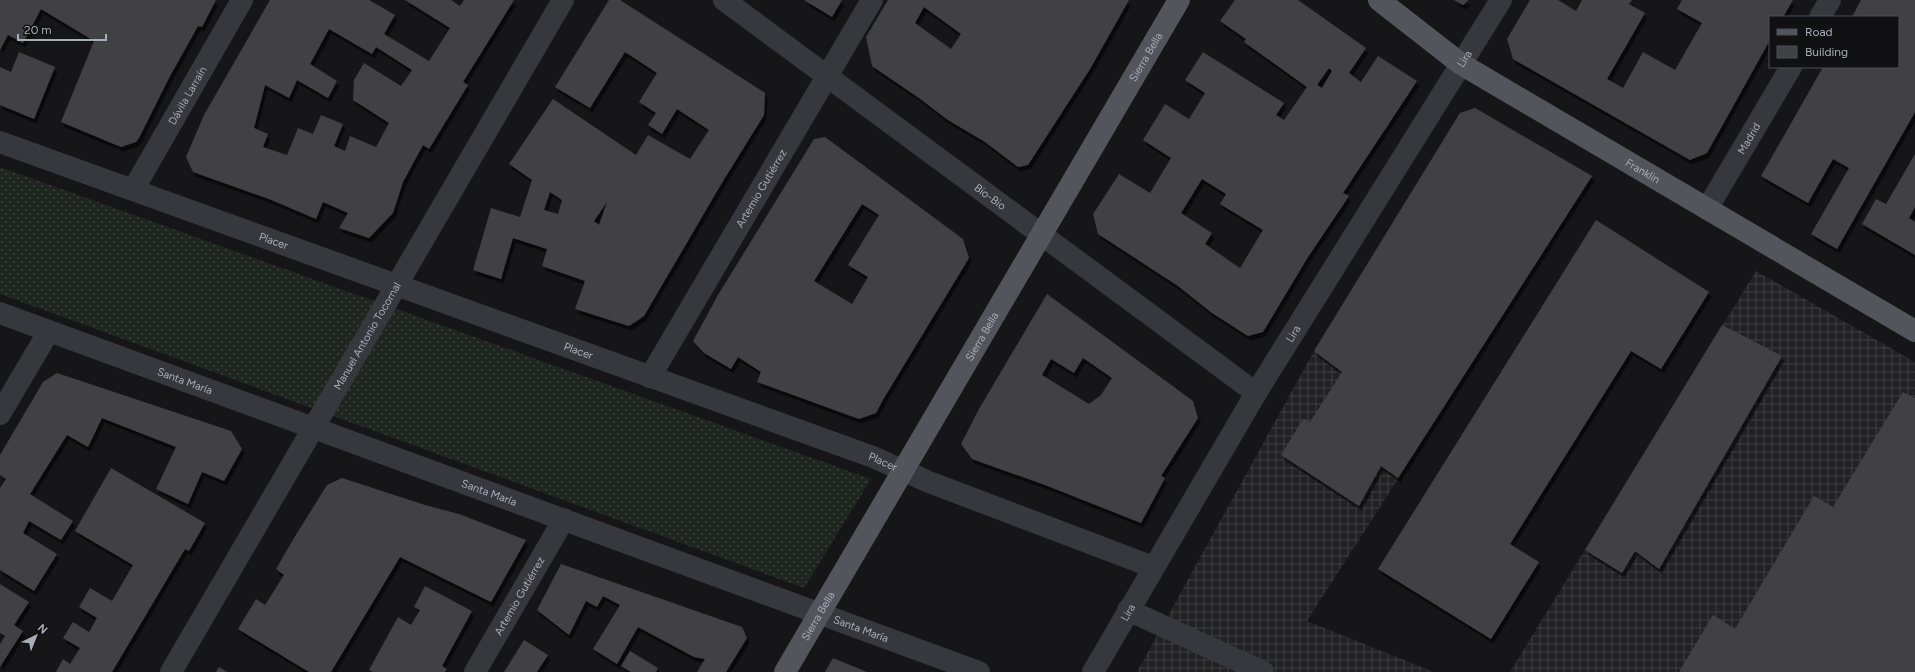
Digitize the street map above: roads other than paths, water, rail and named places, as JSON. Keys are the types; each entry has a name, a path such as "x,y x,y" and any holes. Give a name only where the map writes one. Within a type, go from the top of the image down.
{"main road":[{"name":"Sierra Bella","path":"785,672 1179,0"},
{"name":"Franklin","path":"1379,0 1461,64 1915,331"}],"street":[{"name":"Dávila Larraín","path":"133,190 242,0"},
{"name":"Manuel Antonio Tocornal","path":"171,672 397,286 562,0"},
{"name":"Bio-Bio","path":"724,0 1256,393"},
{"name":"Artemio Gutiérrez","path":"650,377 872,0"},
{"name":"Lira","path":"1093,672 1256,393 1501,0"},
{"path":"1821,16 1830,0"},
{"name":"Madrid","path":"1707,209 1790,68"},
{"name":"Placer","path":"0,142 904,469 929,482 1153,567"},
{"name":"Santa María","path":"0,313 979,672"},
{"path":"0,414 49,331"},
{"name":"Artemio Gutiérrez","path":"475,672 564,519"},
{"path":"1128,610 1263,672"}]}
